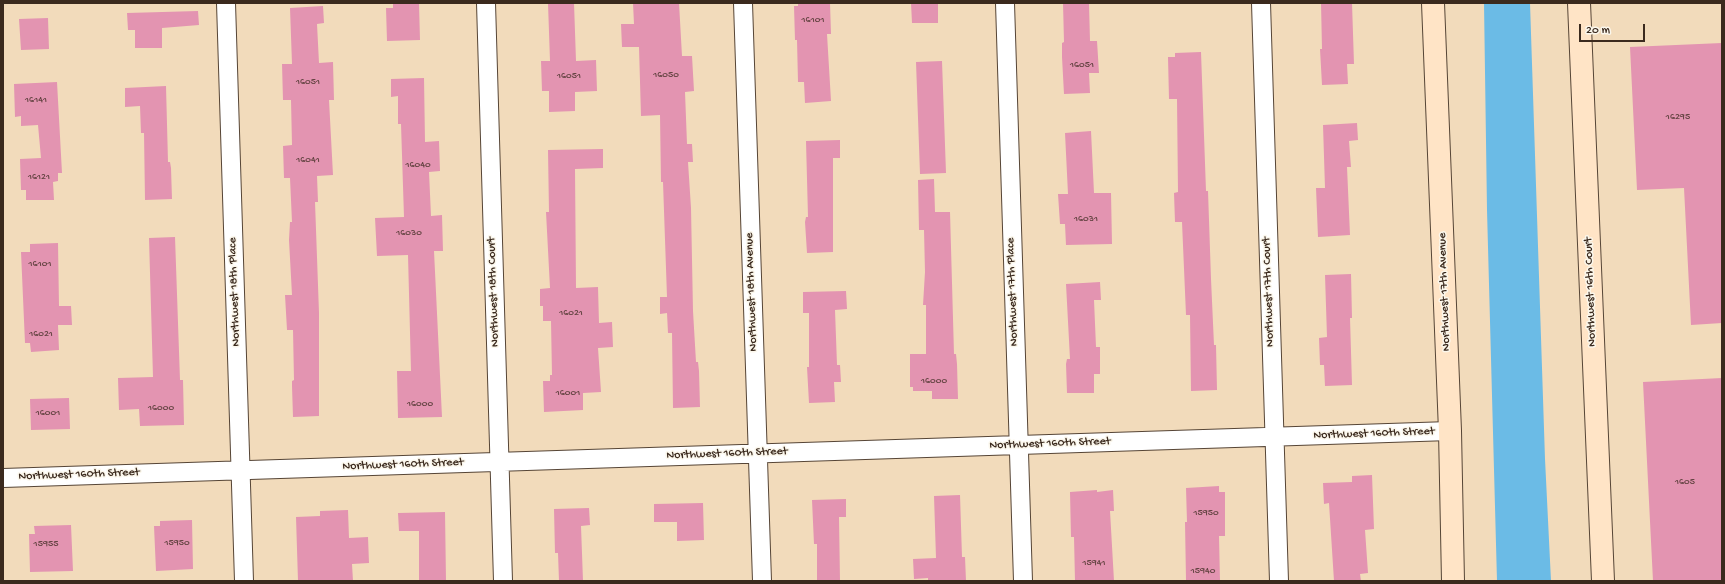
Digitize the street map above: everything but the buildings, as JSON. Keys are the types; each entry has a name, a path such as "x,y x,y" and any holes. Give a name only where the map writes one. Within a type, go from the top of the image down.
{"street":[{"name":"Northwest 18th Place","path":"226,3 244,581"},
{"name":"Northwest 18th Court","path":"486,3 503,581"},
{"name":"Northwest 18th Avenue","path":"743,3 762,581"},
{"name":"Northwest 17th Place","path":"1005,3 1023,581"},
{"name":"Northwest 17th Court","path":"1261,3 1279,581"},
{"name":"Northwest 17th Avenue","path":"1433,3 1450,431 1453,581"},
{"name":"Northwest 16th Court","path":"1579,3 1603,581"},
{"name":"Northwest 160th Street","path":"3,478 1450,431"}],"water":[{"path":"1484,3 1530,3 1545,459 1551,581 1497,581 1487,210"}]}
